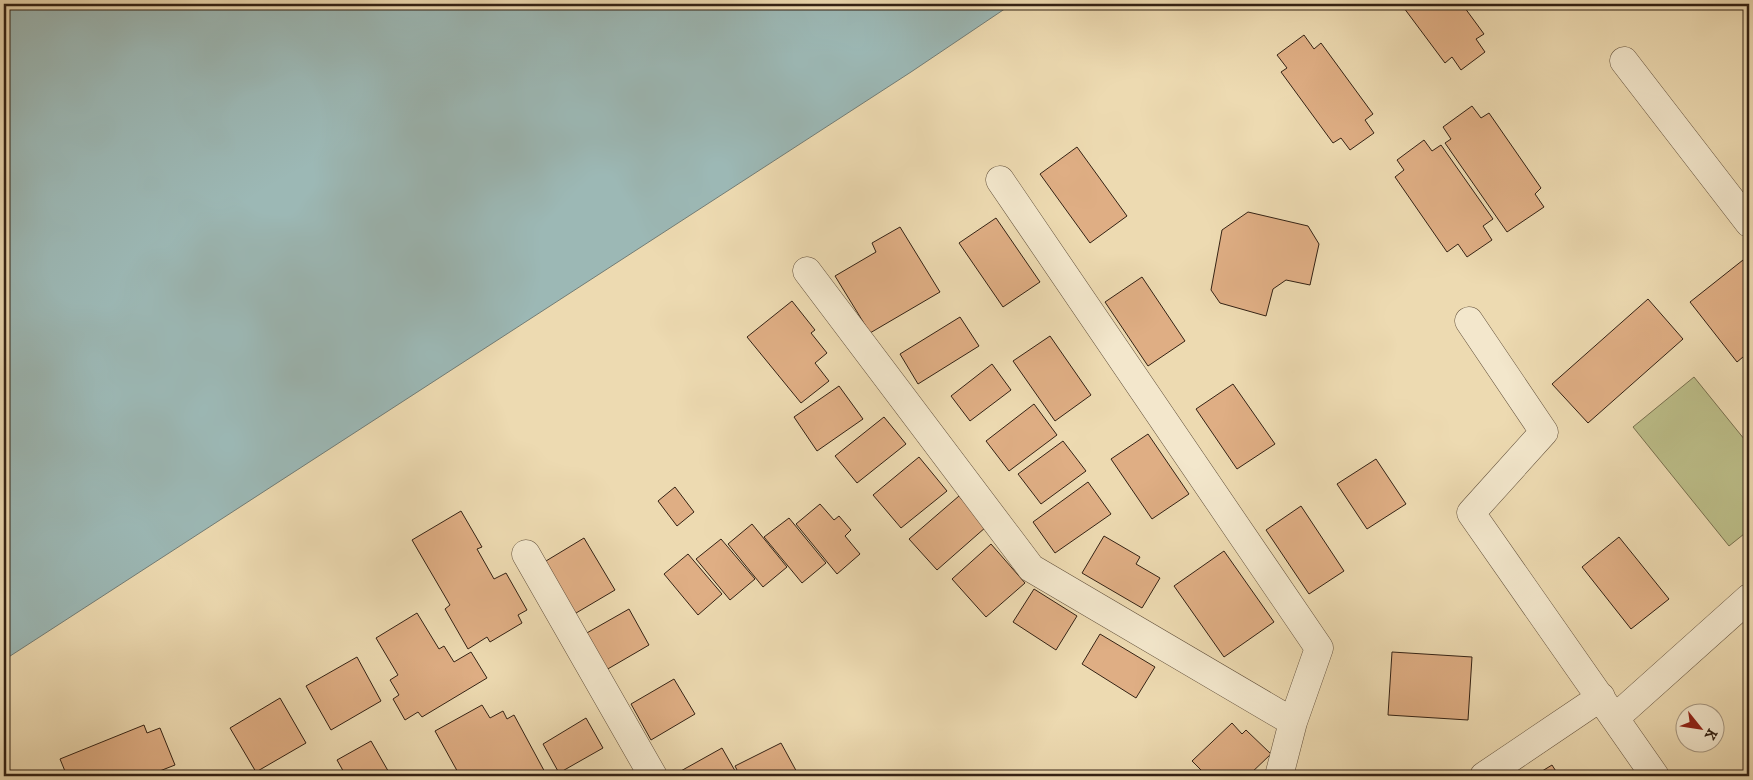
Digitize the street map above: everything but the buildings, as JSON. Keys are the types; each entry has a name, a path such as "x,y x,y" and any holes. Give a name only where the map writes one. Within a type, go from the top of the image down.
{"street":[{"path":"1624,61 1749,223"},
{"path":"1000,180 1319,648 1293,722 1279,776"},
{"path":"807,271 1031,568 1293,722"},
{"path":"1468,321 1544,432 1471,512 1655,776"},
{"path":"526,554 653,776"},
{"path":"1484,776 1608,708 1749,598"}],"green space":[{"path":"1694,377 1749,445 1749,530 1729,546 1633,427"}],"water":[{"path":"4,4 1012,4 911,72 4,660"}]}
